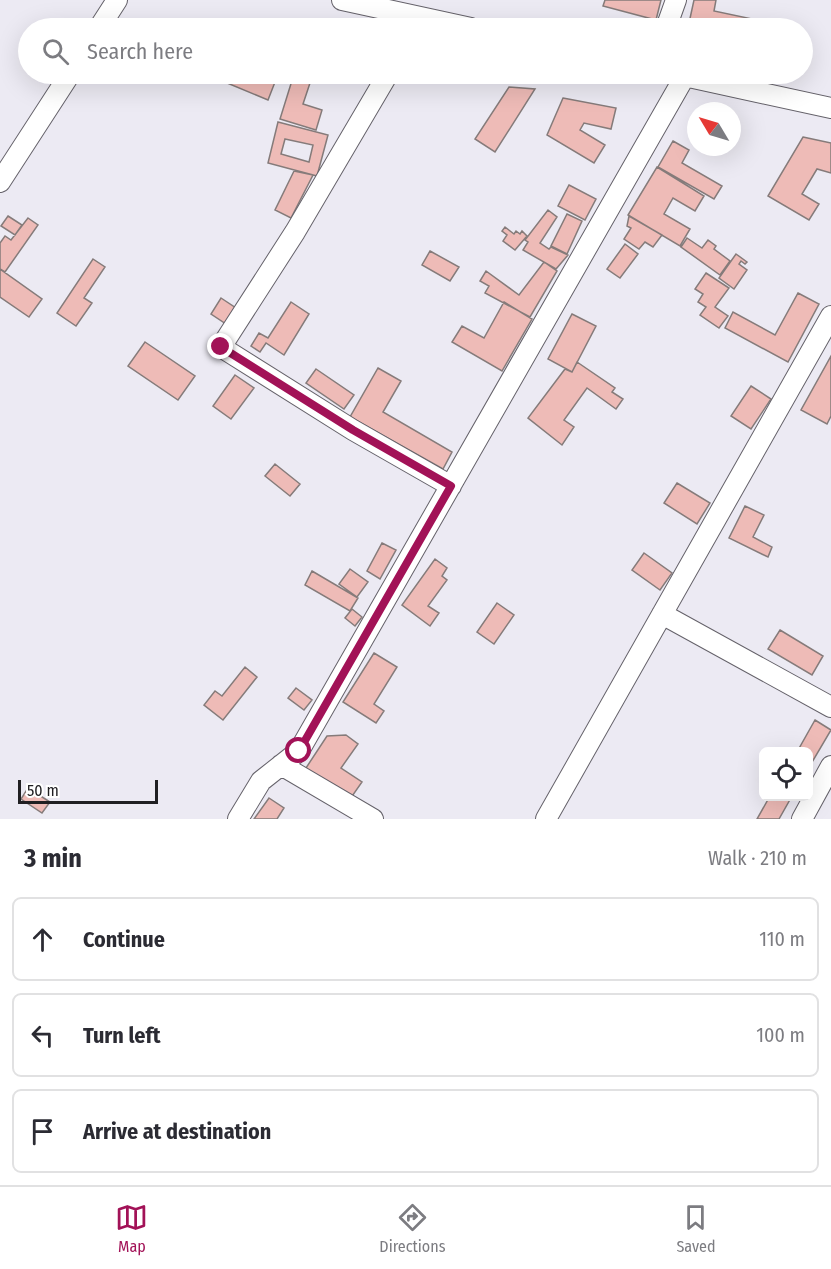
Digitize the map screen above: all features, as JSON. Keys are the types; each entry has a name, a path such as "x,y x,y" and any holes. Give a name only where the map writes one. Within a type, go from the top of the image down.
{"street":[{"path":"105,18 117,0"},
{"path":"342,0 398,18"},
{"path":"670,18 676,0"},
{"path":"0,182 64,84"},
{"path":"382,84 295,232 221,347 353,430 451,486"},
{"path":"238,819 261,781 299,751 451,486 675,84"},
{"path":"721,84 831,108"},
{"path":"546,819 831,316"},
{"path":"663,614 831,708"},
{"path":"281,765 373,819"},
{"path":"802,819 831,766"}],"building":[{"path":"605,0 661,0 656,18 603,6"},
{"path":"694,0 716,0 714,11 747,18 690,18"},
{"path":"230,84 274,84 268,100"},
{"path":"291,84 310,84 303,104 322,110 316,130 280,119"},
{"path":"509,87 535,89 495,152 475,139"},
{"path":"563,98 616,108 611,129 584,123 580,130 605,145 594,163 547,135"},
{"path":"278,122 328,135 317,176 268,163","holes":["285,139 313,145 309,162 281,154"]},
{"path":"803,137 831,143 831,173 817,169 802,194 819,204 809,220 768,196"},
{"path":"673,141 687,149 682,163 722,186 714,199 658,167"},
{"path":"657,167 704,196 695,211 673,198 664,214 690,229 680,246 628,215"},
{"path":"294,171 313,175 291,218 275,210"},
{"path":"569,185 596,199 585,220 558,206"},
{"path":"548,210 557,217 540,243 549,249 551,247 568,255 556,269 523,250 528,242 525,240"},
{"path":"567,214 582,221 567,254 551,246"},
{"path":"8,216 22,225 15,235 1,226"},
{"path":"629,216 662,235 653,247 645,242 639,249 624,239 631,228 627,226"},
{"path":"28,218 38,225 5,272 0,269 0,243 5,236 11,240"},
{"path":"505,227 514,234 516,231 520,234 522,231 527,236 515,250 503,241 507,235 502,231"},
{"path":"687,238 702,248 708,240 716,246 714,249 730,261 720,275 681,247"},
{"path":"625,244 638,254 620,278 607,269"},
{"path":"430,251 459,267 450,281 422,265"},
{"path":"736,254 747,262 745,264 741,261 739,264 747,270 734,289 719,278"},
{"path":"93,259 105,267 84,298 92,303 76,326 57,313"},
{"path":"544,262 557,271 530,317 485,293 489,286 480,281 486,271 519,295"},
{"path":"0,269 42,299 29,317 0,297"},
{"path":"706,273 729,288 715,307 728,316 719,328 700,315 706,307 698,302 703,294 695,289"},
{"path":"798,293 819,304 788,362 725,328 733,312 775,335"},
{"path":"221,298 236,308 226,324 211,314"},
{"path":"291,302 309,314 284,355 266,343 260,352 251,346 259,333 268,338"},
{"path":"504,302 532,319 502,371 452,342 462,326 484,338"},
{"path":"572,314 596,326 572,372 548,359"},
{"path":"145,342 195,376 178,400 128,366"},
{"path":"831,356 831,416 827,424 801,410"},
{"path":"577,362 615,388 612,392 623,399 616,409 587,388 564,420 574,427 562,445 528,418 565,369 572,372"},
{"path":"378,368 401,381 383,412 452,452 443,469 350,417"},
{"path":"316,369 354,395 344,409 306,383"},
{"path":"235,375 254,388 231,419 213,406"},
{"path":"751,386 771,399 751,429 731,416"},
{"path":"275,464 300,484 290,496 265,476"},
{"path":"677,483 710,503 697,524 664,503"},
{"path":"745,506 764,515 753,537 772,547 768,557 729,538"},
{"path":"382,543 396,550 380,579 367,571"},
{"path":"644,553 672,573 660,590 632,570"},
{"path":"435,559 447,568 442,576 447,580 428,606 439,613 430,626 402,605"},
{"path":"350,569 368,582 357,597 339,584"},
{"path":"312,571 358,598 350,611 305,585"},
{"path":"497,603 514,615 494,644 477,632"},
{"path":"352,609 362,617 355,626 345,618"},
{"path":"780,630 823,656 812,675 768,649"},
{"path":"374,653 397,667 374,704 384,711 376,723 343,702"},
{"path":"245,667 257,677 223,720 204,705 215,691 222,696"},
{"path":"296,688 312,700 304,710 288,698"},
{"path":"815,720 831,730 813,761 813,747 800,747"},
{"path":"346,735 358,744 341,768 362,782 348,802 304,771 327,736"},
{"path":"28,788 50,802 42,813 21,799"},
{"path":"269,798 284,808 277,819 254,819"},
{"path":"767,801 789,801 779,819 757,819"}],"route":[{"path":"221,347 353,430 451,486 299,751"}]}
